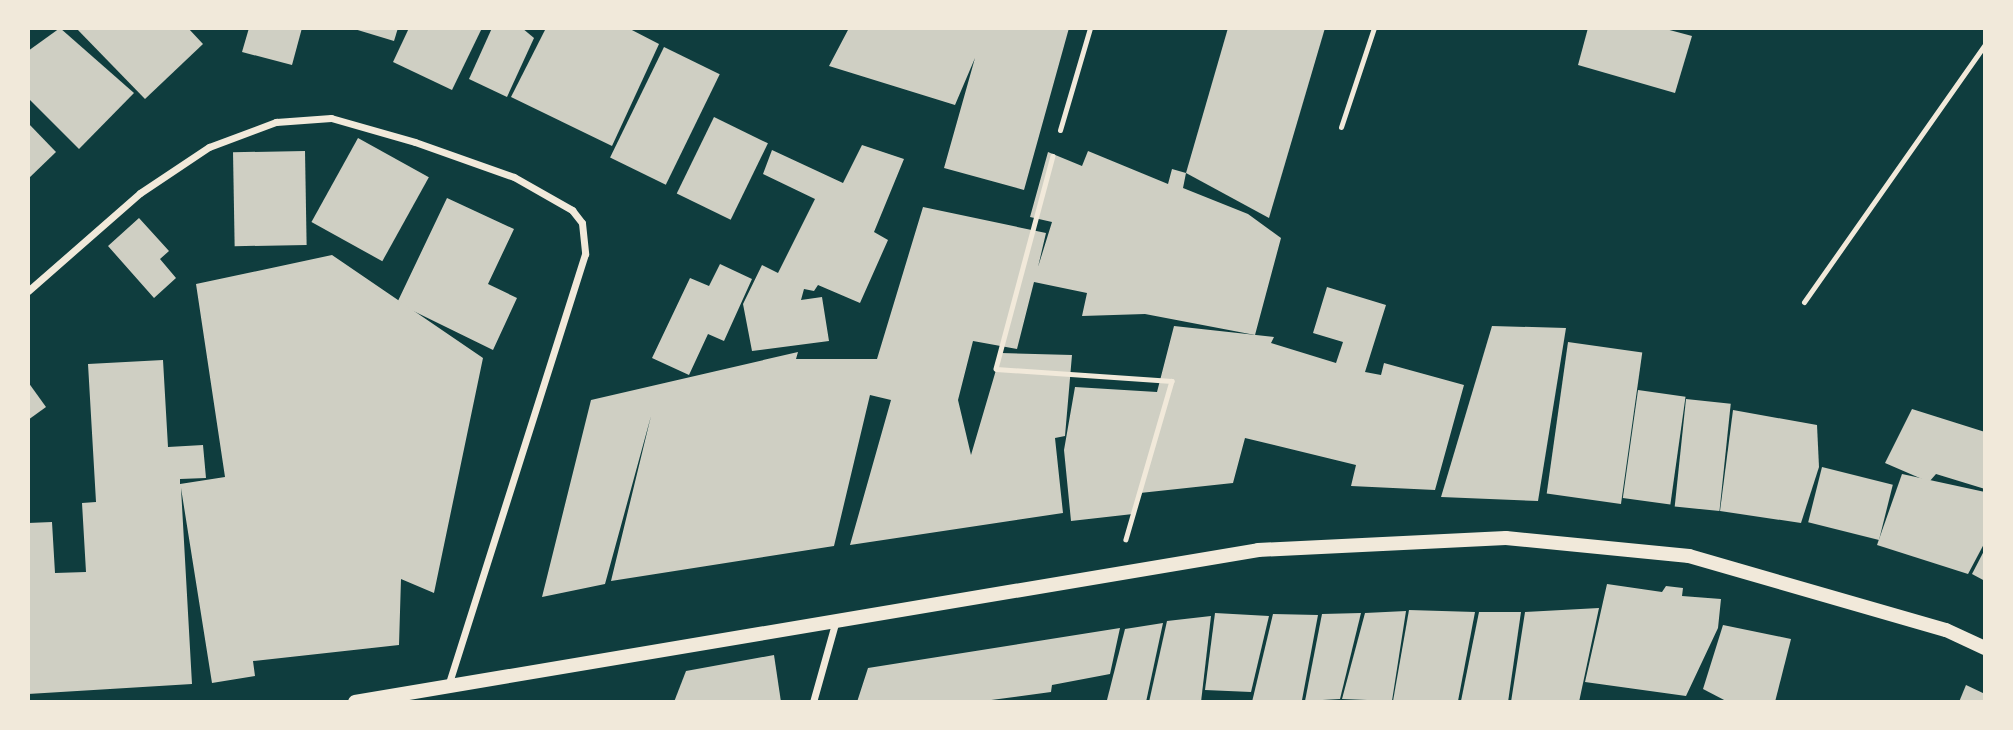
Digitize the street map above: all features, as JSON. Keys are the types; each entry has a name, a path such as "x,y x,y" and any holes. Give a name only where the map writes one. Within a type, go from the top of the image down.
{"main road":[{"path":"355,702 1258,550 1506,538 1689,556 1946,630 1985,648"}],"street":[{"path":"28,291 140,192 209,147 276,122 331,118 415,142 514,177 572,211 582,223 585,254 447,688"},
{"path":"813,702 836,619"}],"lane":[{"path":"1060,130 1090,28"},
{"path":"1340,128 1374,28"},
{"path":"1804,302 1985,44"}],"path":[{"path":"1060,130 996,369 1172,381 1116,573"}],"building":[{"path":"60,28 134,93 79,149 28,98 28,51"},
{"path":"76,28 188,28 203,44 145,99"},
{"path":"249,28 302,28 292,65 242,52"},
{"path":"351,28 398,28 394,41"},
{"path":"409,28 482,28 452,90 393,62"},
{"path":"492,28 522,28 534,38 507,97 469,79"},
{"path":"546,28 628,28 659,44 612,146 511,97"},
{"path":"849,28 1069,28 1024,190 944,168 975,58 955,105 829,66"},
{"path":"1228,28 1325,28 1269,218 1186,173"},
{"path":"1588,28 1662,28 1692,36 1675,93 1578,65"},
{"path":"664,47 720,74 666,185 610,158"},
{"path":"714,117 768,143 731,220 677,193"},
{"path":"28,123 56,152 28,179"},
{"path":"358,138 429,177 382,261 311,222"},
{"path":"862,145 904,159 874,232 888,240 860,303 818,285 814,291 804,289 801,300 822,297 829,341 752,351 743,304 762,265 778,273 815,199 763,174 772,150 843,183"},
{"path":"305,151 307,245 235,246 233,152"},
{"path":"1088,151 1168,184 1172,169 1186,173 1183,188 1248,214 1281,238 1255,335 1145,314 1082,316 1087,293 1034,282 1017,349 973,341 958,400 971,455 1001,353 1072,355 1065,436 1055,438 1063,513 850,545 891,400 870,395 834,546 611,581 651,416 605,584 542,597 591,400 798,352 796,359 877,359 923,207 1046,233 1038,267 1052,222 1030,217 1048,152 1082,166"},
{"path":"447,198 514,229 488,284 517,298 493,350 397,303"},
{"path":"139,218 169,251 160,259 176,278 154,298 108,246"},
{"path":"332,255 483,358 434,593 401,579 399,645 253,661 255,676 212,683 181,488 192,684 28,694 28,523 52,522 55,573 86,572 82,503 96,502 88,364 163,360 168,447 203,445 206,478 180,479 180,484 225,477 196,284"},
{"path":"720,264 752,279 724,341 708,334 689,375 652,358 690,278 709,286"},
{"path":"1327,287 1386,305 1365,372 1381,375 1384,363 1464,385 1435,490 1351,486 1356,465 1245,438 1233,483 1140,493 1133,514 1071,521 1064,450 1075,387 1157,392 1174,326 1274,337 1271,343 1336,363 1343,342 1313,333"},
{"path":"1492,326 1566,328 1538,501 1441,497"},
{"path":"1568,342 1642,352 1621,504 1547,494"},
{"path":"28,382 46,407 28,420"},
{"path":"1638,390 1686,397 1670,505 1623,498"},
{"path":"1686,399 1731,404 1719,511 1675,506"},
{"path":"1912,409 1985,432 1985,489 1936,474 1929,482 1885,463"},
{"path":"1733,410 1817,425 1819,467 1801,523 1720,511"},
{"path":"1822,467 1893,485 1879,540 1808,522"},
{"path":"1902,474 1985,492 1985,542 1968,574 1877,545"},
{"path":"1985,549 1985,581 1972,574"},
{"path":"1607,584 1662,592 1666,586 1683,588 1682,596 1721,599 1718,628 1686,696 1585,682"},
{"path":"1599,608 1579,702 1511,702 1525,612"},
{"path":"1409,610 1475,612 1458,701 1393,701"},
{"path":"1406,611 1392,701 1342,699 1365,613"},
{"path":"1479,612 1521,612 1508,702 1461,701"},
{"path":"1215,613 1269,616 1251,692 1205,690"},
{"path":"1361,613 1340,699 1305,701 1322,614"},
{"path":"1273,614 1318,615 1302,700 1252,702"},
{"path":"1211,616 1201,702 1149,702 1167,621"},
{"path":"1163,623 1146,702 1107,700 1125,629"},
{"path":"1723,625 1791,639 1775,702 1728,702 1703,689"},
{"path":"1120,628 1110,674 1052,685 1051,692 976,702 857,702 868,668"},
{"path":"774,655 781,702 674,702 686,671"},
{"path":"1966,685 1985,694 1985,702 1959,702"}]}
